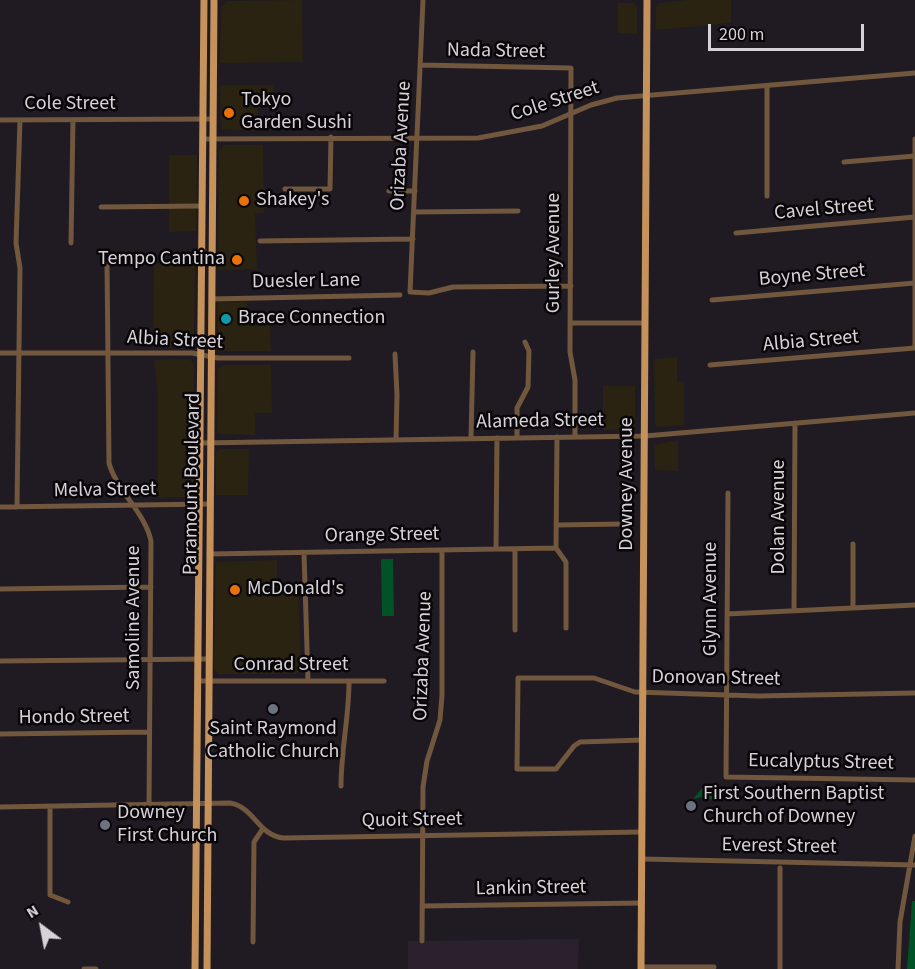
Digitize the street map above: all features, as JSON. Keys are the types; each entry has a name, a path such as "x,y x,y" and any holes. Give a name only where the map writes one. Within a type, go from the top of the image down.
{"main road":[{"name":"Paramount Boulevard","path":"195,969 204,0"},
{"name":"Paramount Boulevard","path":"207,969 207,658 214,0"},
{"name":"Downey Avenue","path":"641,968 647,0"},
{"path":"199,538 205,552 209,554"}],"street":[{"name":"Orizaba Avenue","path":"423,0 410,292 429,293 453,287 570,286"},
{"name":"Nada Street","path":"421,65 571,68"},
{"name":"Gurley Avenue","path":"571,68 570,355 575,380 575,437"},
{"name":"Cole Street","path":"203,139 497,136 542,126 604,100 915,73"},
{"path":"767,87 767,196"},
{"name":"Cole Street","path":"0,120 213,119"},
{"path":"17,507 20,267 16,243 20,120"},
{"path":"71,243 73,120"},
{"path":"285,189 330,189 331,137"},
{"path":"915,140 915,348"},
{"path":"844,162 915,156"},
{"path":"389,191 415,191"},
{"path":"101,207 202,206"},
{"path":"414,212 518,211"},
{"name":"Cavel Street","path":"736,233 915,217"},
{"path":"260,241 413,239"},
{"name":"Samoline Avenue","path":"107,262 106,353 109,463 117,482 146,524 150,536 149,805"},
{"name":"Boyne Street","path":"712,300 915,283"},
{"name":"Duesler Lane","path":"212,298 400,295"},
{"path":"570,323 645,324"},
{"path":"517,438 517,408 528,387 529,351 525,342"},
{"name":"Albia Street","path":"710,365 915,348"},
{"path":"471,438 473,352"},
{"name":"Albia Street","path":"0,353 349,358"},
{"path":"395,354 398,395 396,440"},
{"name":"Alameda Street","path":"200,443 645,436 915,413"},
{"name":"Dolan Avenue","path":"794,611 795,423"},
{"path":"557,437 556,548 566,562 566,628"},
{"path":"496,549 497,438"},
{"name":"Glynn Avenue","path":"726,777 728,493"},
{"name":"Melva Street","path":"0,507 210,504"},
{"path":"556,525 622,524"},
{"path":"853,544 853,608"},
{"name":"Orange Street","path":"209,554 556,548"},
{"path":"514,630 515,549"},
{"name":"Orizaba Avenue","path":"422,941 422,836 425,769 440,720 442,550"},
{"path":"304,553 308,680"},
{"path":"0,589 151,587"},
{"path":"727,614 915,605"},
{"path":"0,662 207,658"},
{"name":"Donovan Street","path":"643,740 584,741 574,746 556,769 517,769 518,678 594,678 643,692 727,693 758,696 915,693"},
{"name":"Conrad Street","path":"197,681 384,681"},
{"path":"341,786 341,750 349,716 349,682"},
{"name":"Hondo Street","path":"0,734 149,732"},
{"name":"Eucalyptus Street","path":"726,777 915,780"},
{"path":"0,807 196,804 240,806 262,830 254,842 253,942"},
{"path":"50,806 50,895 68,902"},
{"name":"Quoit Street","path":"262,830 283,838 641,832"},
{"path":"898,969 899,928 913,865 915,836"},
{"name":"Everest Street","path":"642,859 913,865"},
{"path":"780,868 780,969"},
{"name":"Lankin Street","path":"422,906 642,903"},
{"path":"641,968 714,967"},
{"path":"84,969 96,969"}],"shaded area":[{"path":"302,0 303,62 220,63 221,7 227,1"},
{"path":"687,0 731,0 731,23 656,30 656,7 660,3"},
{"path":"618,3 634,3 637,7 637,34 618,33"},
{"path":"220,85 273,85 273,107 258,108 259,131 221,129"},
{"path":"224,145 263,145 264,213 255,214 257,269 218,270 219,151"},
{"path":"169,155 197,155 196,231 169,232"},
{"path":"195,262 194,343 192,346 153,347 154,264"},
{"path":"218,302 247,302 247,326 270,326 271,351 218,351"},
{"path":"677,357 677,382 684,381 684,425 657,427 655,424 654,359"},
{"path":"190,359 194,364 193,493 189,497 158,498 158,393 154,360"},
{"path":"224,365 271,365 272,413 255,413 255,435 217,434 218,369"},
{"path":"603,386 635,386 635,426 633,429 603,430"},
{"path":"678,440 678,471 655,470 654,445"},
{"path":"220,449 249,449 248,495 216,495 216,452"},
{"path":"277,560 277,582 298,582 301,670 296,674 218,674 214,669 216,562"},
{"path":"579,939 578,969 408,969 408,941"}],"green space":[{"path":"381,559 393,559 394,616 382,616"},
{"path":"703,787 722,788 724,800 702,799 702,797 693,799"},
{"path":"912,901 915,901 915,969 907,969"}],"place":[{"name":"Tokyo Garden Sushi","path":"229,113"},
{"name":"Shakey's","path":"244,201"},
{"name":"Tempo Cantina","path":"237,260"},
{"name":"Brace Connection","path":"226,319"},
{"name":"McDonald's","path":"235,590"},
{"name":"Saint Raymond Catholic Church","path":"273,709"},
{"name":"First Southern Baptist Church of Downey","path":"691,806"},
{"name":"Downey First Church","path":"105,825"}]}
